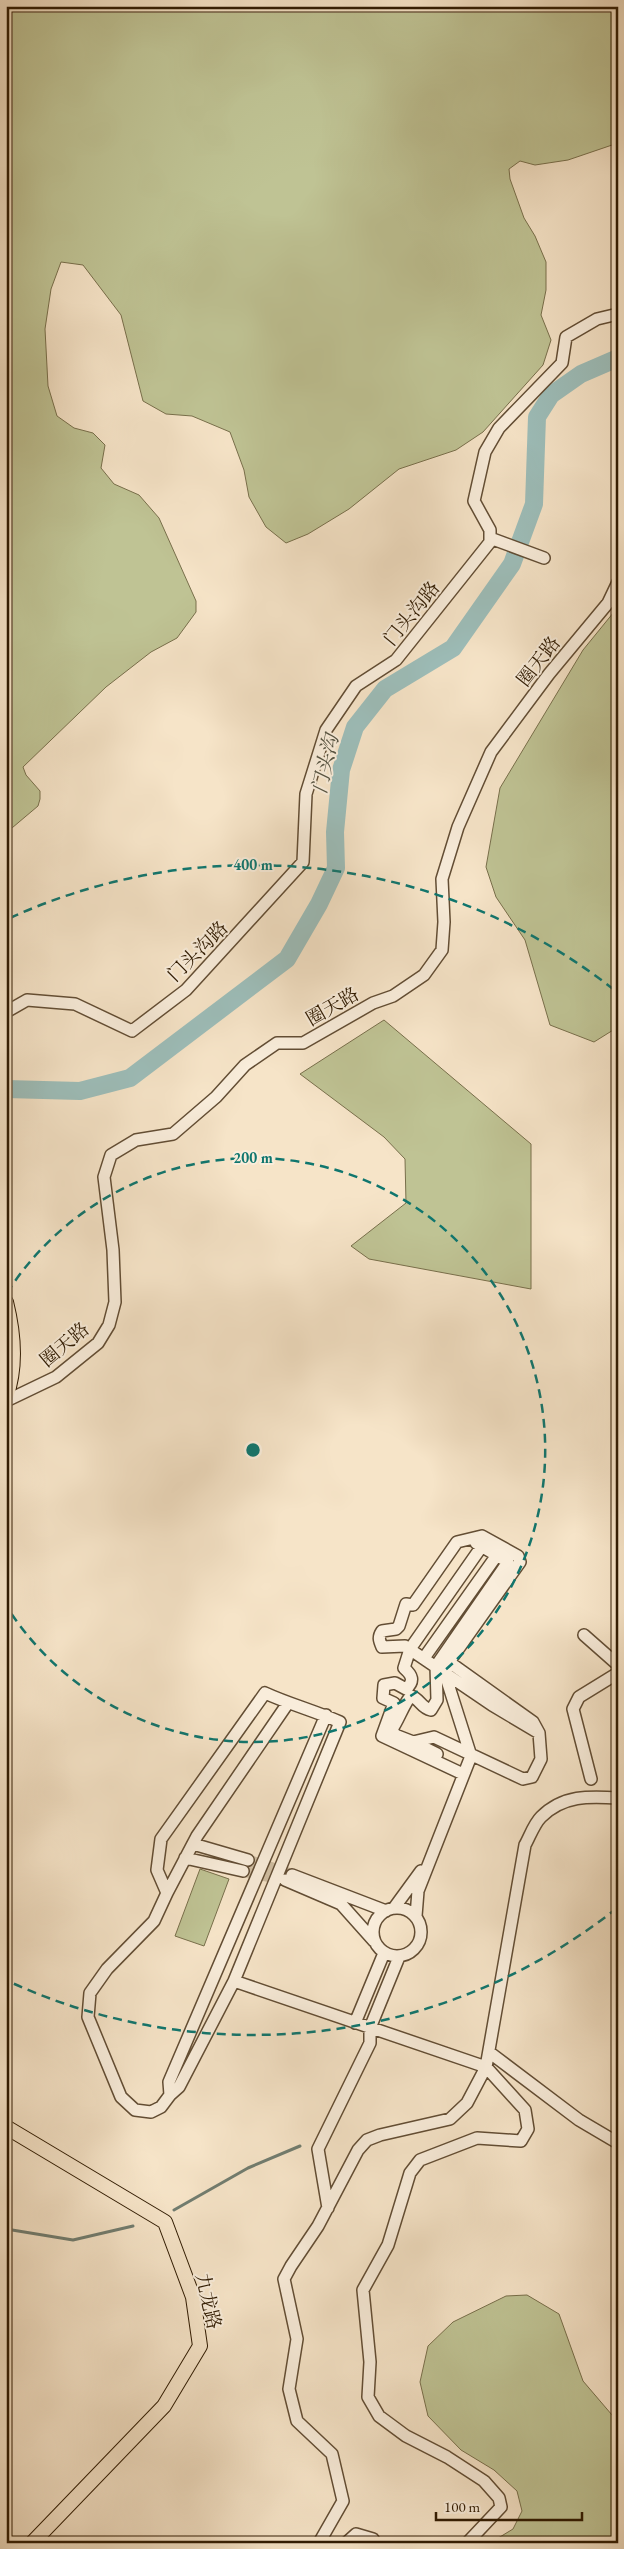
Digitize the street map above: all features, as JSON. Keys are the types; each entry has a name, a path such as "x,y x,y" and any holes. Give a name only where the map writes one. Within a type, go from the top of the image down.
{"main road":[{"path":"6,1302 15,1355 12,1381 6,1397"},
{"name":"九龙路","path":"6,2127 165,2222 193,2298 200,2346 164,2406 32,2543"}],"street":[{"path":"544,558 506,542 490,538 490,530 474,501 486,452 499,428 562,363 566,337 597,319 618,314"},
{"name":"门头沟路","path":"6,1012 27,1000 75,1004 132,1031 186,990 303,862 306,794 326,730 356,686 396,660 490,542 490,538"},
{"name":"圈天路","path":"6,1402 56,1377 98,1343 109,1325 115,1302 113,1250 104,1177 111,1155 136,1140 174,1134 216,1097 245,1065 277,1042 303,1043 373,1003 393,996 424,975 442,950 444,922 442,879 458,827 491,752 549,674 608,603 618,582"},
{"path":"413,1742 434,1736 471,1756 523,1779 532,1777 541,1759 539,1733 492,1705 443,1666 424,1658 405,1646 382,1647 379,1637 382,1631 396,1629 399,1626 406,1604 413,1605 457,1542 482,1536 511,1558"},
{"path":"464,1771 413,1742 395,1735 392,1730 403,1712 406,1701 411,1696 418,1698 427,1710 435,1707 443,1666 520,1562 518,1556 511,1558 497,1555 470,1539"},
{"path":"464,1771 382,1736 394,1703 383,1698 384,1685 395,1683 406,1689 410,1685 411,1674 404,1668 410,1649 482,1546"},
{"path":"424,1658 497,1555"},
{"path":"584,1636 618,1665"},
{"path":"416,1916 418,1891 471,1756 443,1666"},
{"path":"591,1779 572,1709 579,1697 618,1673"},
{"path":"168,1892 157,1870 161,1839 265,1693 340,1722 234,1981 179,2087 170,2094 161,2107 151,2112 135,2110 121,2097 88,2016 90,1993 107,1969 154,1921 193,1844 288,1703"},
{"path":"170,2094 169,2082 326,1715"},
{"path":"318,2543 343,2501 332,2454 297,2421 289,2389 297,2339 284,2279 290,2266 328,2208 358,2150 367,2140 380,2135 450,2119 467,2103 486,2067 525,1845 540,1818 565,1800 590,1796 618,1798"},
{"path":"185,1858 246,1866 193,1844"},
{"path":"375,1943 373,1930 375,1922 390,1909 429,1860"},
{"path":"286,1876 390,1909 409,1911 416,1916 420,1923 421,1939 412,1952 399,1957 384,1953 341,1904 286,1876"},
{"path":"355,2022 384,1953"},
{"path":"328,2208 318,2149 370,2043 370,2028 399,1957"},
{"path":"234,1981 486,2067 525,2110 528,2129 521,2140 477,2138 420,2160 410,2173 388,2244 363,2290 370,2362 368,2397 379,2416 406,2436 447,2457 484,2481 499,2498 501,2508 468,2543"},
{"path":"489,2052 579,2120 618,2143"},
{"path":"346,2543 356,2534 373,2540 374,2543"}],"green space":[{"path":"6,6 618,6 618,143 568,160 535,165 520,161 509,169 510,179 524,218 535,236 546,262 546,290 541,315 551,340 543,365 483,432 456,450 399,469 349,509 308,534 286,543 266,527 249,497 244,470 230,432 192,416 166,414 143,401 121,315 83,265 61,262 51,289 45,329 48,386 57,416 74,428 93,433 105,445 101,468 114,484 139,495 159,518 196,601 196,612 177,638 151,652 106,687 23,767 26,775 40,791 40,799 38,806 6,833"},
{"path":"618,607 618,1027 594,1042 550,1025 525,940 496,897 486,867 500,788 583,650"},
{"path":"384,1020 531,1144 531,1289 369,1259 351,1246 406,1203 405,1159 384,1137 300,1074"},
{"path":"200,1869 229,1879 204,1946 175,1936"},
{"path":"527,2295 559,2314 583,2381 618,2422 618,2543 490,2543 513,2529 522,2511 517,2491 494,2470 461,2450 428,2416 420,2382 428,2346 453,2322 506,2296"}],"waterway":[{"name":"门头沟","path":"6,1089 80,1091 130,1078 287,959 319,904 336,868 335,832 341,770 355,727 385,689 453,648 512,564 534,504 537,417 551,395 581,374 618,358"},
{"path":"174,2210 248,2168 300,2146"},
{"path":"6,2229 73,2240 133,2226"}],"tunnel":[{"path":"248,1860 288,1873"},
{"path":"243,1871 285,1880"}]}
